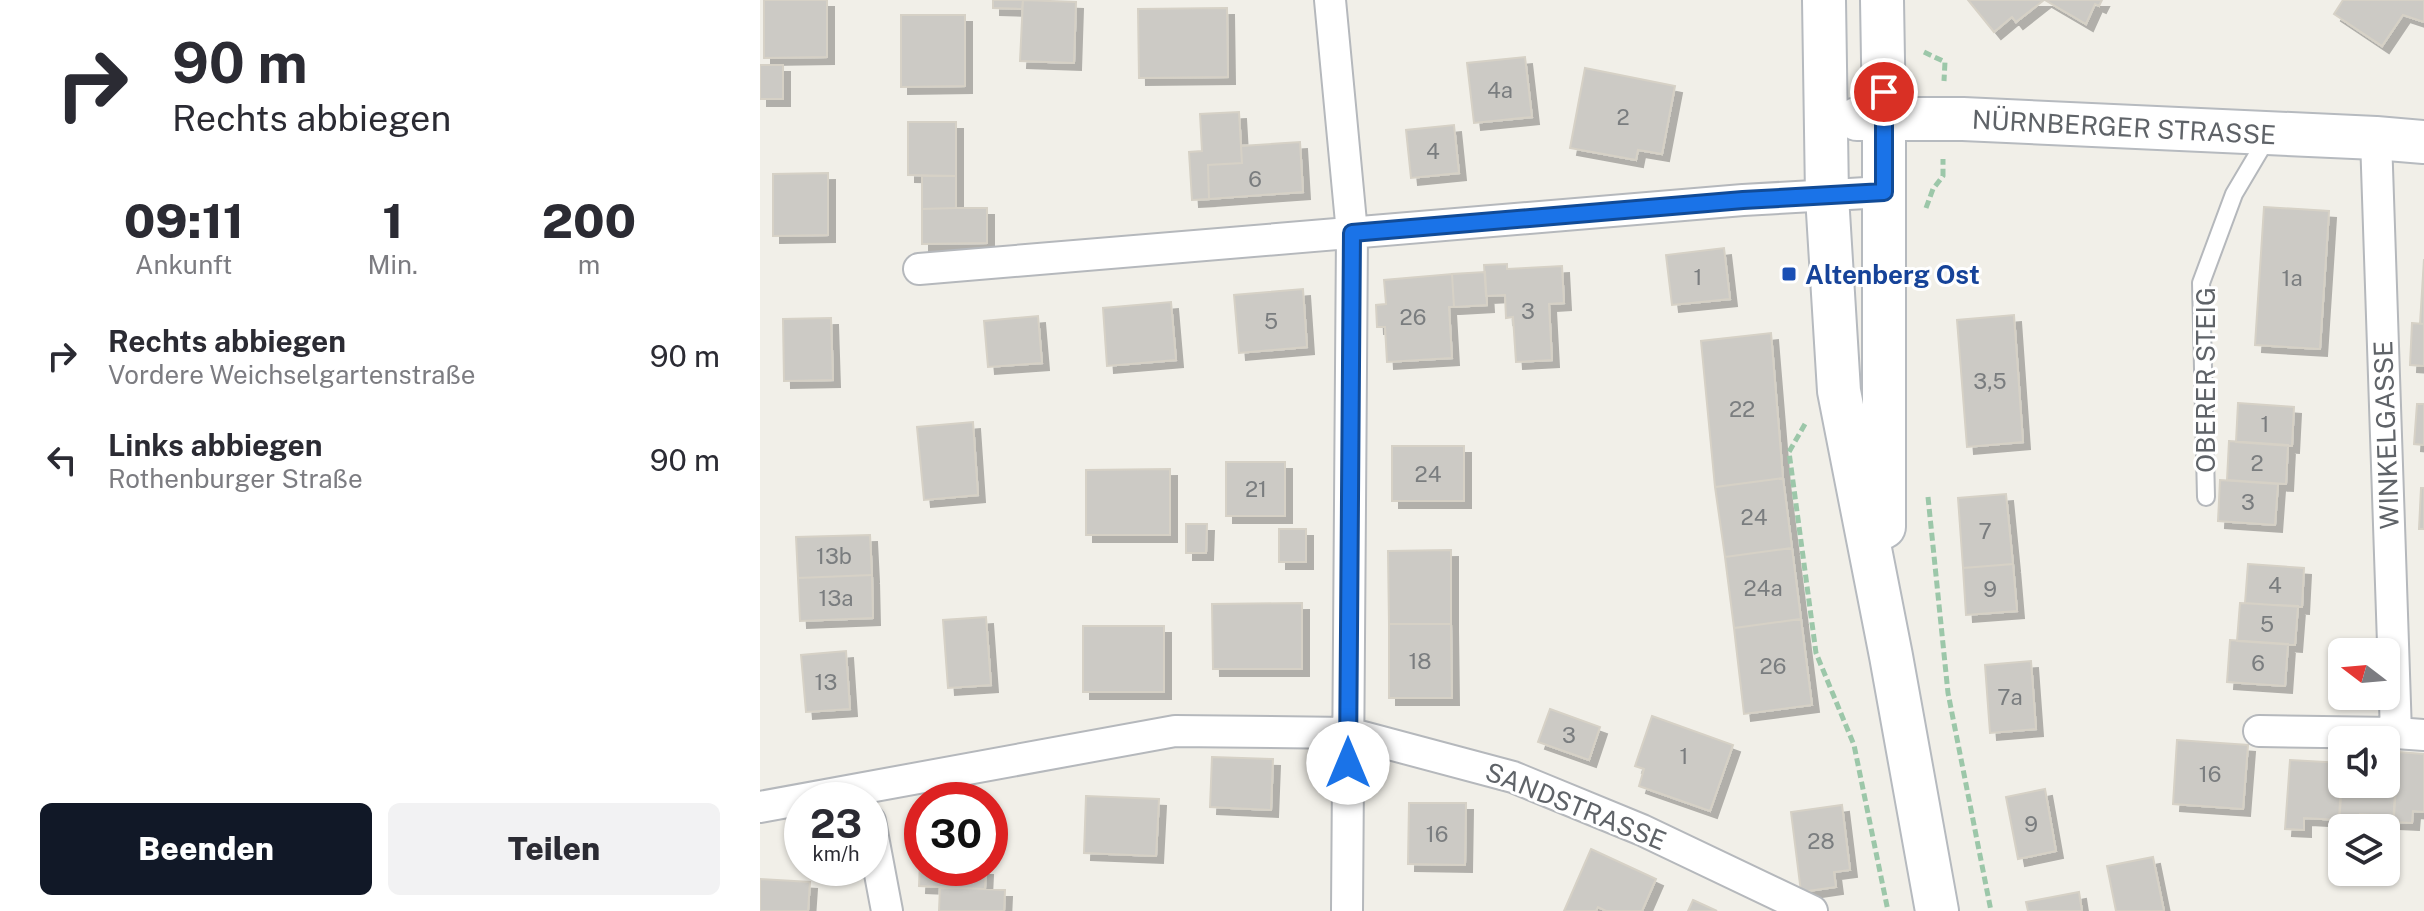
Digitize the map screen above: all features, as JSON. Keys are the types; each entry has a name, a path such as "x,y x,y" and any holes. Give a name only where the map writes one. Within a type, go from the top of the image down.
{"main road":[{"path":"1824,0 1824,119 1839,391 1937,911"},
{"path":"1882,0 1883,616"},
{"name":"NÜRNBERGER STRASSE","path":"1824,119 1943,120 2424,142"}],"street":[{"path":"1330,0 1352,233 1347,911"},
{"name":"WINKELGASSE","path":"2259,731 2410,734 2376,138"},
{"path":"919,269 1743,200 1884,192"},
{"name":"SANDSTRASSE","path":"888,790 1175,731 1348,733 1513,777 1642,830 1812,911"},
{"name":"SANDSTRASSE","path":"760,807 784,804"},
{"path":"882,886 887,911"}],"lane":[{"name":"OBERER STEIG","path":"2206,497 2201,283 2234,194 2270,133"}],"path":[{"path":"1919,49 1945,62 1943,176 1933,189 1924,213"},
{"path":"1810,414 1789,452 1816,653 1854,745 1888,911"},
{"path":"1926,486 1948,693 1991,911"}],"building":[{"path":"764,0 827,0 827,57 764,58"},
{"path":"993,0 1023,0 1022,9 993,8"},
{"path":"1023,0 1076,2 1074,63 1020,61"},
{"path":"1968,0 2044,0 2016,22 2012,17 1994,32"},
{"path":"2045,0 2102,0 2099,6 2095,4 2086,24"},
{"path":"2343,0 2424,0 2424,22 2403,15 2382,46 2334,14"},
{"path":"1227,8 1228,77 1139,78 1138,9"},
{"path":"901,15 965,15 965,86 901,87"},
{"path":"1525,57 1532,117 1474,123 1467,63"},
{"path":"760,65 783,65 783,99 760,99"},
{"path":"1585,68 1675,86 1662,154 1638,150 1636,160 1570,148"},
{"path":"1239,112 1242,163 1208,165 1209,199 1192,200 1189,152 1202,151 1200,114"},
{"path":"908,122 956,122 956,176 908,175"},
{"path":"1454,125 1459,173 1411,178 1406,130"},
{"path":"1300,142 1303,192 1209,199 1208,165 1242,163 1241,146"},
{"path":"828,173 828,235 773,236 773,174"},
{"path":"922,176 956,176 956,208 922,209"},
{"path":"2264,207 2329,211 2320,349 2255,345"},
{"path":"987,208 987,243 922,244 922,209"},
{"path":"1724,248 1730,299 1672,305 1666,255"},
{"path":"2424,259 2424,324 2420,324"},
{"path":"1507,264 1507,269 1562,266 1564,303 1549,304 1552,360 1516,362 1513,317 1506,318 1505,295 1486,296 1484,265"},
{"path":"1485,272 1487,305 1454,307 1452,274"},
{"path":"1452,274 1454,307 1449,307 1452,358 1387,362 1385,327 1377,327 1376,305 1386,304 1384,280"},
{"path":"1303,289 1307,347 1239,353 1234,295"},
{"path":"1171,302 1176,360 1107,366 1103,308"},
{"path":"2014,315 2023,442 1967,447 1957,320"},
{"path":"1038,316 1042,363 988,367 984,321"},
{"path":"831,318 833,380 784,381 783,319"},
{"path":"2412,323 2424,324 2424,366 2410,365"},
{"path":"1771,333 1783,478 1715,487 1701,341"},
{"path":"2238,403 2294,407 2292,446 2236,442"},
{"path":"2417,404 2424,404 2424,445 2414,444"},
{"path":"973,422 978,495 924,500 917,427"},
{"path":"2229,441 2288,445 2286,484 2227,480"},
{"path":"1392,446 1464,446 1464,501 1392,501"},
{"path":"1226,462 1285,462 1285,516 1226,516"},
{"path":"1170,469 1170,535 1086,535 1086,470"},
{"path":"1783,478 1792,548 1725,557 1715,487"},
{"path":"2220,480 2278,484 2275,525 2218,521"},
{"path":"2421,488 2424,488 2424,529 2419,529"},
{"path":"2006,494 2013,564 1963,568 1958,498"},
{"path":"1186,524 1207,524 1206,553 1186,553"},
{"path":"1279,529 1306,529 1306,562 1279,562"},
{"path":"870,535 872,575 798,578 796,537"},
{"path":"1792,548 1801,619 1734,628 1725,557"},
{"path":"1451,550 1451,624 1389,624 1388,551"},
{"path":"2013,564 2017,611 1966,615 1963,568"},
{"path":"2248,564 2304,568 2302,607 2245,603"},
{"path":"872,575 873,618 800,621 798,578"},
{"path":"1302,603 1302,669 1213,669 1212,604"},
{"path":"2240,603 2298,606 2295,645 2237,641"},
{"path":"986,617 991,685 948,688 943,620"},
{"path":"1801,619 1812,705 1744,714 1734,628"},
{"path":"1389,624 1451,624 1452,698 1389,698"},
{"path":"1083,626 1164,626 1164,692 1083,692"},
{"path":"2230,640 2288,644 2285,686 2227,682"},
{"path":"846,651 850,709 806,712 801,655"},
{"path":"2031,661 2036,729 1990,733 1985,665"},
{"path":"1550,709 1600,727 1589,760 1538,742"},
{"path":"1652,716 1733,745 1710,811 1639,786 1644,769 1635,766"},
{"path":"2177,740 2248,745 2243,809 2173,804"},
{"path":"2400,752 2424,754 2424,812 2413,811 2412,823 2400,822 2400,814 2394,814 2395,798 2400,798"},
{"path":"1212,757 1273,759 1271,810 1210,807"},
{"path":"2290,760 2328,762 2328,798 2340,798 2339,814 2328,814 2328,819 2304,818 2304,830 2285,829"},
{"path":"2045,789 2056,851 2018,859 2006,797"},
{"path":"1086,796 1159,799 1156,856 1084,853"},
{"path":"2341,798 2395,798 2394,814 2340,814"},
{"path":"1409,803 1466,803 1465,865 1408,864"},
{"path":"1842,805 1850,870 1834,872 1836,887 1801,892 1791,812"},
{"path":"1591,849 1656,879 1642,911 1606,911 1598,907 1596,911 1564,911"},
{"path":"2153,857 2164,911 2116,911 2107,866"},
{"path":"760,879 784,880 784,886 810,886 808,911 760,911"},
{"path":"919,886 985,886 985,889"},
{"path":"940,887 1005,890 1004,911 939,911"},
{"path":"2079,892 2082,911 2028,911 2026,902"},
{"path":"1693,900 1717,911 1688,911"}],"place":[{"name":"Altenberg Ost","path":"1789,274"}],"route":[{"path":"1348,763 1352,233 1743,200 1884,192 1884,92"}]}
